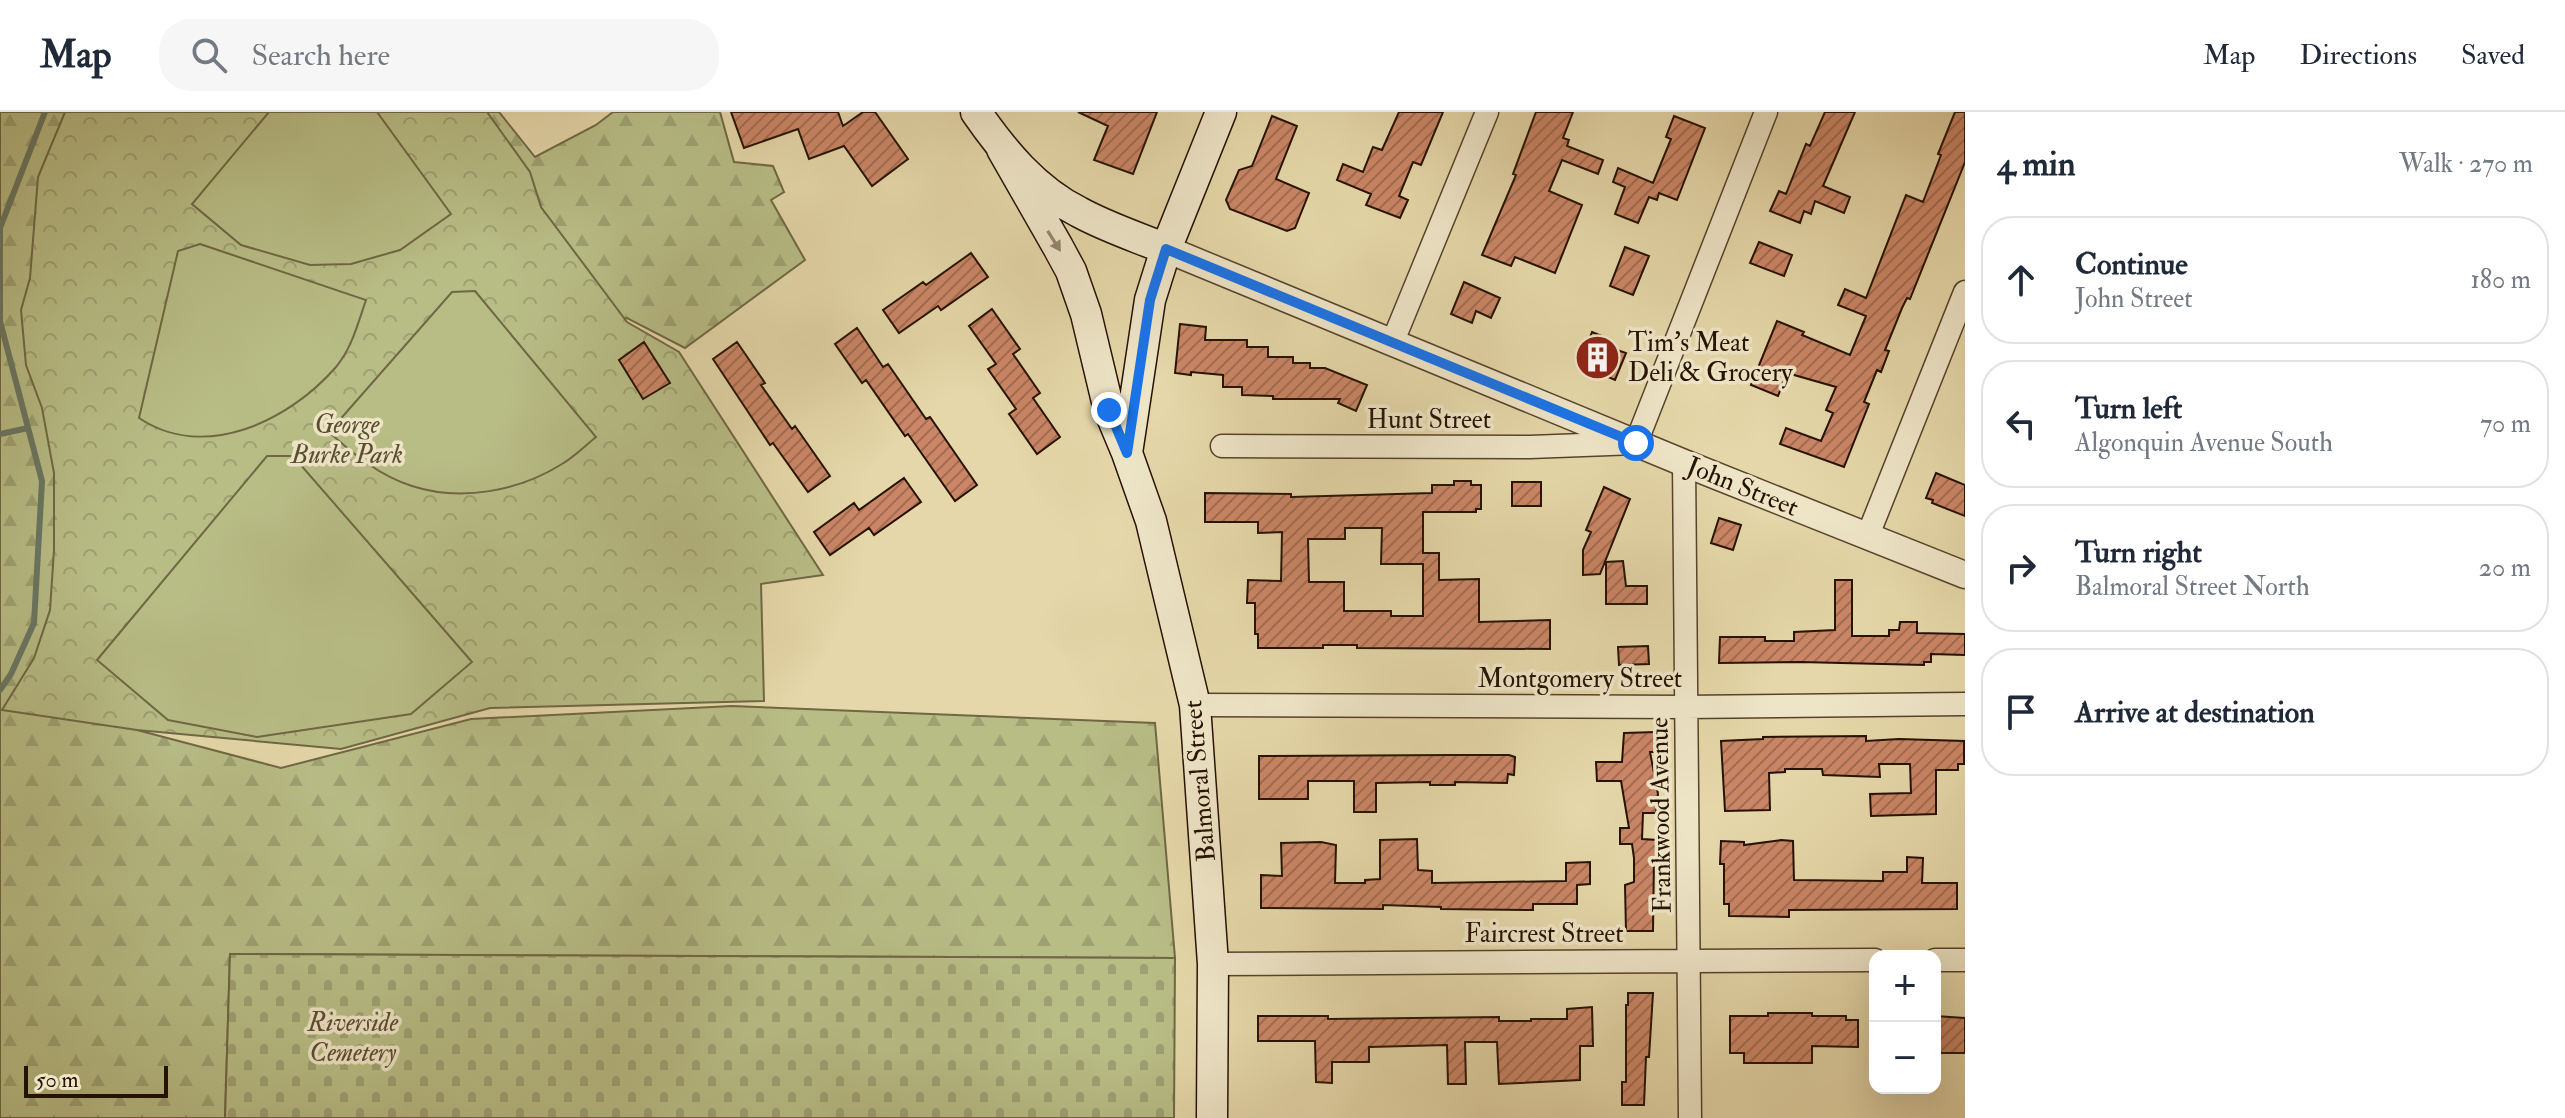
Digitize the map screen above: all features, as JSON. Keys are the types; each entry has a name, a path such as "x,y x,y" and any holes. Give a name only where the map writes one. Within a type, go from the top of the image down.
{"main road":[{"name":"John Street","path":"976,112 1002,149 1037,184 1077,212 1166,249"},
{"path":"1127,453 1150,300 1166,249 1221,112"},
{"name":"Balmoral Street","path":"1002,149 1071,271 1086,314 1109,410 1151,521 1195,705 1213,964 1212,1118"}],"street":[{"path":"1393,341 1487,112"},
{"path":"1636,443 1766,112"},
{"name":"John Street","path":"1166,249 1684,463 1965,575"},
{"path":"1868,535 1965,292"},
{"name":"Hunt Street","path":"1222,446 1530,447 1636,443"},
{"name":"Frankwood Avenue","path":"1684,463 1690,1118"},
{"name":"Montgomery Street","path":"1195,705 1685,707 1965,704"},
{"name":"Faircrest Street","path":"1213,964 1869,960"},
{"path":"1941,960 1965,960"}],"green space":[{"path":"0,112 210,112 137,730 281,768 471,719 732,706 1155,723 1175,958 230,954 225,1118 0,1118"},
{"name":"George Burke Park","path":"65,112 487,112 530,172 541,207 627,322 679,352 823,575 761,584 764,701 490,708 341,749 137,730 2,710 34,658 50,610 54,473 42,408 26,365 21,310 30,278 38,177"},
{"path":"269,112 377,112 451,214 400,250 351,264 310,265 241,245 192,204"},
{"path":"429,112 499,112 535,157 596,125 613,112 720,112 734,162 773,166 784,192 771,200 805,260 685,348 627,318 599,326"},
{"path":"200,244 366,300 342,360 295,404 245,429 218,435 191,436 164,431 139,418 178,251"},
{"path":"475,291 596,437 562,464 509,487 450,493 412,486 368,464 329,432 452,292"},
{"path":"267,456 293,456 472,662 411,714 257,737 168,720 97,660"},
{"name":"Riverside Cemetery","path":"230,954 1175,958 1174,1118 225,1118"}],"building":[{"path":"731,112 838,112 843,126 863,112 875,112 908,159 872,186 844,146 809,159 798,129 744,148"},
{"path":"1078,112 1157,112 1133,174 1094,160 1108,126"},
{"path":"1399,112 1443,112 1421,165 1413,162 1399,196 1408,200 1400,218 1366,205 1371,194 1337,180 1343,164 1363,172 1373,147 1382,150"},
{"path":"1536,112 1573,112 1563,138 1569,140 1567,146 1603,160 1598,174 1562,160 1549,191 1582,205 1555,273 1515,257 1511,266 1482,255 1516,175 1513,174"},
{"path":"1825,112 1855,112 1823,186 1850,197 1844,213 1815,201 1811,214 1804,211 1800,223 1770,211 1779,191 1786,194 1806,144 1810,146"},
{"path":"1955,112 1965,112 1965,162 1910,299 1907,298 1902,308 1885,350 1889,351 1881,372 1877,370 1864,402 1869,404 1844,467 1780,444 1786,428 1821,441 1833,413 1826,410 1836,387 1787,373 1778,396 1751,385 1777,321 1850,355 1866,316 1838,305 1845,289 1866,298 1906,195 1923,202"},
{"path":"1272,116 1297,126 1276,179 1309,193 1295,228 1287,231 1230,209 1226,200 1239,170 1252,166"},
{"path":"1674,116 1705,128 1677,200 1659,193 1657,200 1649,197 1638,223 1615,214 1625,187 1613,182 1618,168 1653,183 1671,139 1666,137"},
{"path":"1759,242 1792,255 1784,276 1750,263"},
{"path":"1625,247 1649,256 1633,295 1610,286"},
{"path":"971,253 988,277 941,310 938,306 899,333 883,310"},
{"path":"1464,282 1500,298 1491,318 1476,311 1472,323 1451,314"},
{"path":"992,309 1020,349 1013,354 1040,393 1033,398 1060,437 1037,454 1009,414 1016,409 988,369 996,364 969,326"},
{"path":"1180,324 1206,327 1205,340 1247,340 1247,347 1268,347 1268,357 1293,357 1293,363 1310,363 1310,368 1325,368 1367,385 1356,411 1338,403 1340,399 1273,399 1273,396 1242,395 1242,387 1223,387 1223,375 1175,373"},
{"path":"857,328 883,367 888,364 926,419 930,417 977,485 955,501 908,434 905,436 866,380 862,383 835,344"},
{"name":"Tim's Meat Deli & Grocery","path":"1592,332 1609,339 1606,346 1626,353 1615,380 1580,365"},
{"path":"644,342 670,383 643,399 619,360"},
{"path":"737,342 765,383 761,385 830,476 808,492 773,443 770,445 713,359"},
{"path":"1936,473 1965,485 1965,516 1926,498"},
{"path":"904,478 921,502 874,535 869,528 830,555 814,532 854,503 859,510"},
{"path":"1454,481 1471,481 1471,485 1481,485 1481,509 1476,509 1476,512 1423,512 1423,553 1439,553 1439,580 1479,579 1479,622 1550,620 1550,649 1357,648 1357,645 1258,648 1255,603 1247,603 1248,580 1281,581 1282,532 1258,533 1258,522 1205,522 1205,493 1291,494 1291,497 1432,493 1432,485 1454,485","holes":["1345,528 1382,528 1381,564 1423,564 1423,616 1391,616 1391,611 1344,611 1344,582 1309,582 1308,539 1345,539"]},
{"path":"1512,482 1541,482 1541,506 1512,506"},
{"path":"1604,487 1630,499 1600,574 1583,575 1583,550 1591,532 1586,530"},
{"path":"1719,518 1741,525 1733,550 1711,543"},
{"path":"1623,561 1626,586 1647,586 1647,604 1606,604 1606,562"},
{"path":"1835,580 1852,580 1852,636 1889,636 1889,630 1899,630 1900,622 1917,622 1917,633 1965,634 1965,655 1931,654 1931,662 1924,662 1924,665 1719,663 1720,637 1765,637 1765,641 1794,641 1794,632 1835,630"},
{"path":"1648,646 1649,664 1619,665 1618,647"},
{"path":"1655,732 1655,752 1650,752 1658,794 1656,813 1643,813 1642,839 1658,840 1658,858 1654,858 1653,931 1626,931 1625,885 1634,882 1634,858 1632,844 1620,844 1620,828 1629,828 1621,781 1597,781 1596,762 1622,762 1624,733"},
{"path":"1866,736 1866,741 1964,741 1964,764 1958,764 1958,770 1936,770 1936,814 1871,816 1870,794 1911,793 1910,764 1879,764 1880,777 1823,775 1822,769 1785,769 1785,772 1769,773 1770,810 1725,811 1721,741 1763,737"},
{"path":"1259,756 1515,757 1514,775 1508,774 1507,783 1376,783 1376,812 1354,812 1354,781 1308,781 1308,799 1259,799"},
{"path":"1417,839 1418,870 1432,871 1432,883 1566,881 1566,863 1590,862 1590,884 1577,885 1577,904 1533,904 1533,910 1383,905 1383,909 1261,908 1261,875 1282,876 1281,843 1321,842 1336,845 1335,883 1365,883 1365,880 1380,879 1380,840"},
{"path":"1721,841 1744,842 1744,845 1793,841 1794,880 1883,881 1883,872 1907,872 1907,857 1923,858 1922,883 1957,883 1957,909 1789,910 1789,917 1729,916 1729,904 1724,904"},
{"path":"1628,993 1653,993 1644,1105 1622,1105 1622,1082 1626,1082"},
{"path":"1592,1007 1593,1046 1580,1046 1580,1080 1499,1084 1497,1042 1465,1042 1466,1084 1448,1084 1447,1045 1369,1047 1369,1062 1332,1062 1332,1083 1316,1082 1315,1041 1258,1041 1258,1016 1328,1016 1328,1019 1499,1017 1499,1021 1531,1021 1567,1019 1567,1009"},
{"path":"1768,1013 1812,1013 1812,1016 1846,1016 1846,1020 1858,1020 1858,1047 1812,1046 1812,1063 1744,1063 1744,1053 1730,1053 1730,1016 1768,1016"},
{"path":"1941,1016 1965,1018 1965,1053 1941,1053"}],"waterway":[{"path":"0,690 11,674 34,623 42,481 0,321 0,228 45,112"},
{"path":"0,434 28,428"}],"place":[{"name":"Tim's Meat Deli & Grocery","path":"1597,357"}],"route":[{"path":"1109,410 1127,453 1150,300 1166,249 1636,443"}]}
